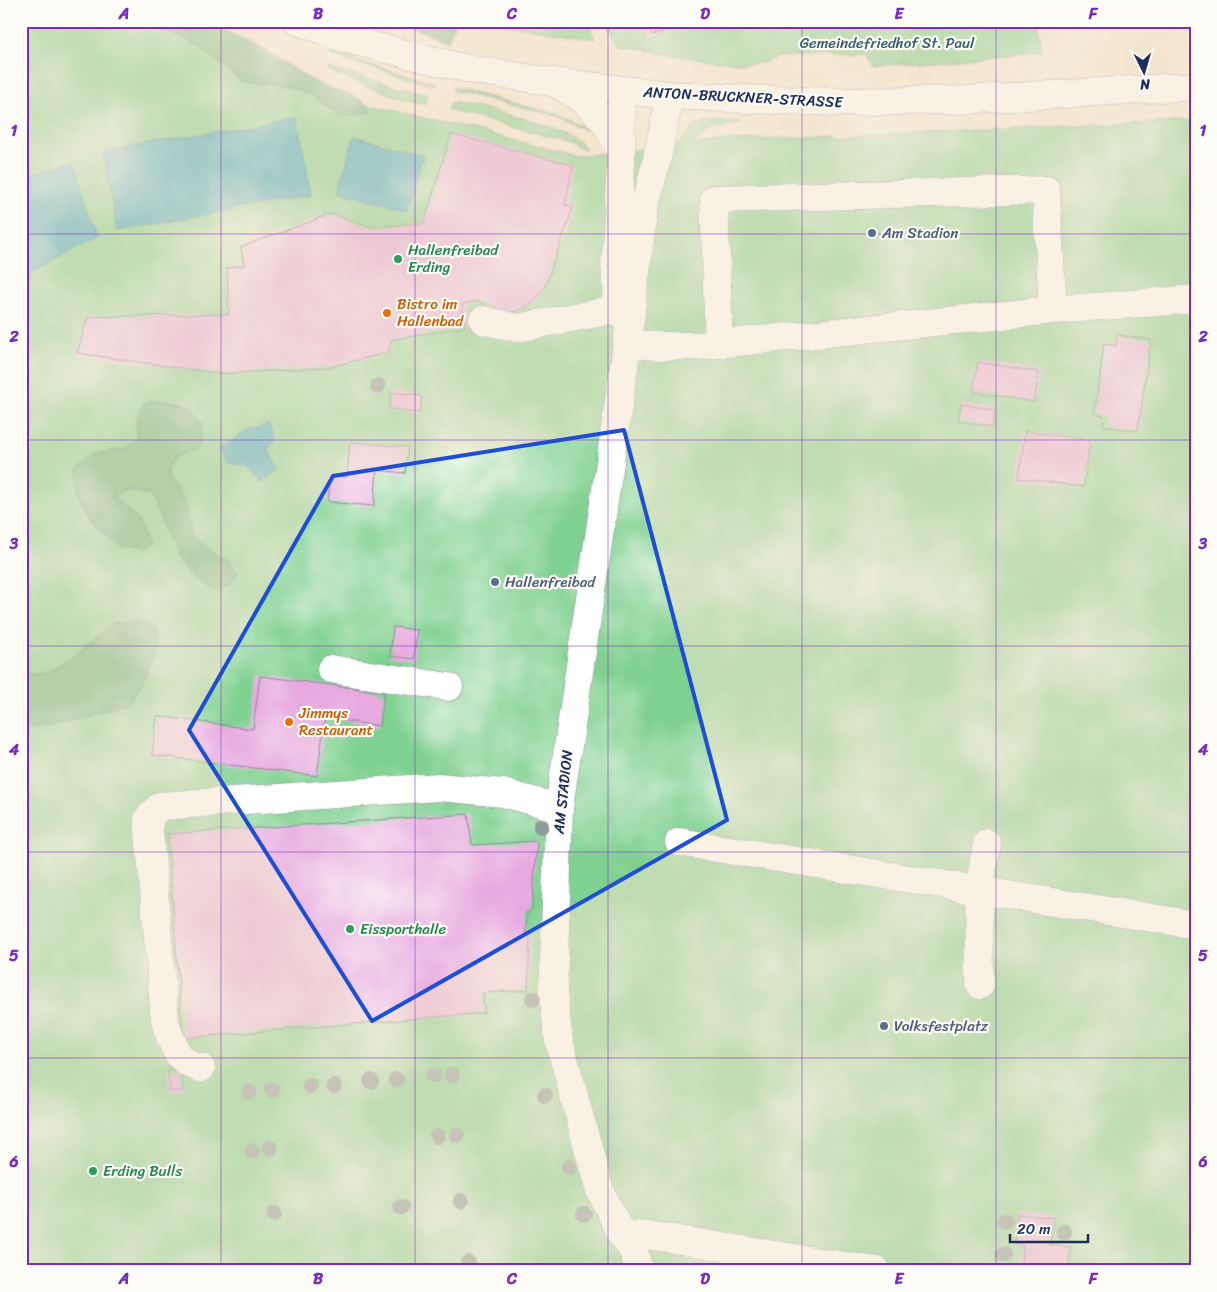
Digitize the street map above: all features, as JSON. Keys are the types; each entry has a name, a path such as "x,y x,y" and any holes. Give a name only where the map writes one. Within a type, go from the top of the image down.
{"street":[{"name":"ANTON-BRUCKNER-STRASSE","path":"297,21 350,40 468,69 622,90 746,100 839,102 963,100 1196,86"},
{"path":"553,82 585,101 606,122 621,151"},
{"name":"AM STADION","path":"622,90 615,264 618,307 627,344"},
{"name":"AM STADION","path":"639,1271 634,1252 621,1234 598,1188 559,1042 553,994 559,808 627,344 644,209 656,164 670,94"},
{"path":"719,344 714,199 1046,190 1054,310"},
{"path":"627,344 661,346 719,344 1054,310 1196,299"},
{"path":"484,320 517,328 598,313 618,307"},
{"path":"332,669 449,688"},
{"path":"201,1068 190,1066 174,1050 165,1021 148,819 160,806 439,787 503,794 559,808"},
{"path":"679,842 1196,925"},
{"path":"980,985 978,890 987,843"},
{"path":"621,1234 654,1236 877,1271"}],"highlighted area":[{"path":"624,430 727,820 372,1021 189,730 333,476"}],"green space":[{"path":"21,21 168,21 315,91 577,156 678,146 693,127 718,121 740,123 709,131 692,145 726,141 1196,121 1196,1271 819,1271 648,1247 642,1253 643,1271 21,1271"},
{"path":"141,21 206,21 265,50 321,85 356,97 366,104 371,112 341,117 310,94 283,85 242,82 198,45"},
{"path":"394,21 455,21 448,41"},
{"path":"484,21 575,21 588,23 595,39"},
{"name":"Gemeindefriedhof St. Paul","path":"646,21 650,38 664,34 661,21 1038,21 1042,52 873,66 866,54 777,57 763,63 740,63 671,55 619,44 606,24"},
{"path":"331,53 434,83 434,85 331,56"},
{"path":"328,68 428,95 425,103 415,103 342,77"},
{"path":"453,88 550,112 586,129 558,116 453,91"},
{"path":"451,102 544,125 576,140 586,149 567,141 451,111 448,109"},
{"path":"146,401 172,401 192,406 203,425 197,449 175,457 168,469 167,477 178,491 186,507 191,534 202,545 228,560 233,566 237,574 229,585 214,591 187,571 170,547 157,510 149,495 126,490 112,496 138,520 146,546 136,553 117,549 89,517 79,495 78,470 95,454 124,449 137,440 136,419"},
{"path":"135,620 153,630 155,644 153,659 141,685 128,702 47,728 21,730 21,675 45,673 74,656 110,625"},
{"path":"657,1250 783,1271 648,1271 647,1256 649,1252"}],"water":[{"path":"297,117 311,195 117,231 103,152"},
{"path":"354,136 423,155 407,210 339,191"},
{"path":"74,161 97,238 33,272 21,304 21,177"},
{"path":"269,425 275,439 268,450 280,469 262,482 246,465 229,463 219,449 247,430"}],"building":[{"path":"647,21 659,21 662,33 651,35"},
{"name":"Hallenfreibad Erding","path":"451,134 573,165 565,205 573,207 545,287 532,304 514,312 503,312 493,310 479,301 462,304 465,327 391,340 389,352 330,367 222,374 77,353 88,317 229,314 227,268 244,265 241,247 331,214 373,227 424,223"},
{"path":"1117,335 1151,340 1138,431 1103,426 1104,416 1094,414 1104,344 1116,346"},
{"path":"978,362 1039,372 1034,402 973,392"},
{"path":"391,392 422,396 420,413 389,409"},
{"path":"961,404 995,410 993,427 958,421"},
{"path":"1025,431 1090,440 1084,487 1019,478"},
{"path":"350,442 408,447 405,473 377,470 374,506 327,502 330,475 347,477"},
{"path":"393,627 417,630 414,659 390,656"},
{"path":"260,676 384,692 380,726 325,718 317,776 152,755 157,716 253,729"},
{"path":"21,742 26,742 27,757 21,758"},
{"name":"Eissporthalle","path":"468,814 472,845 537,841 532,909 527,912 526,934 530,939 528,990 483,993 484,1013 183,1038 167,834"},
{"path":"181,1070 183,1091 170,1092 168,1071"},
{"path":"1017,1214 1054,1218 1050,1245 1071,1247 1068,1271 1020,1270 1023,1245 1014,1244"}],"place":[{"name":"Am Stadion","path":"872,233"},
{"name":"Hallenfreibad Erding","path":"398,259"},
{"name":"Bistro im Hallenbad","path":"387,313"},
{"name":"Hallenfreibad","path":"495,582"},
{"name":"Jimmys Restaurant","path":"289,722"},
{"name":"Eissporthalle","path":"350,929"},
{"name":"Volksfestplatz","path":"884,1026"},
{"name":"Erding Bulls","path":"93,1171"}]}
